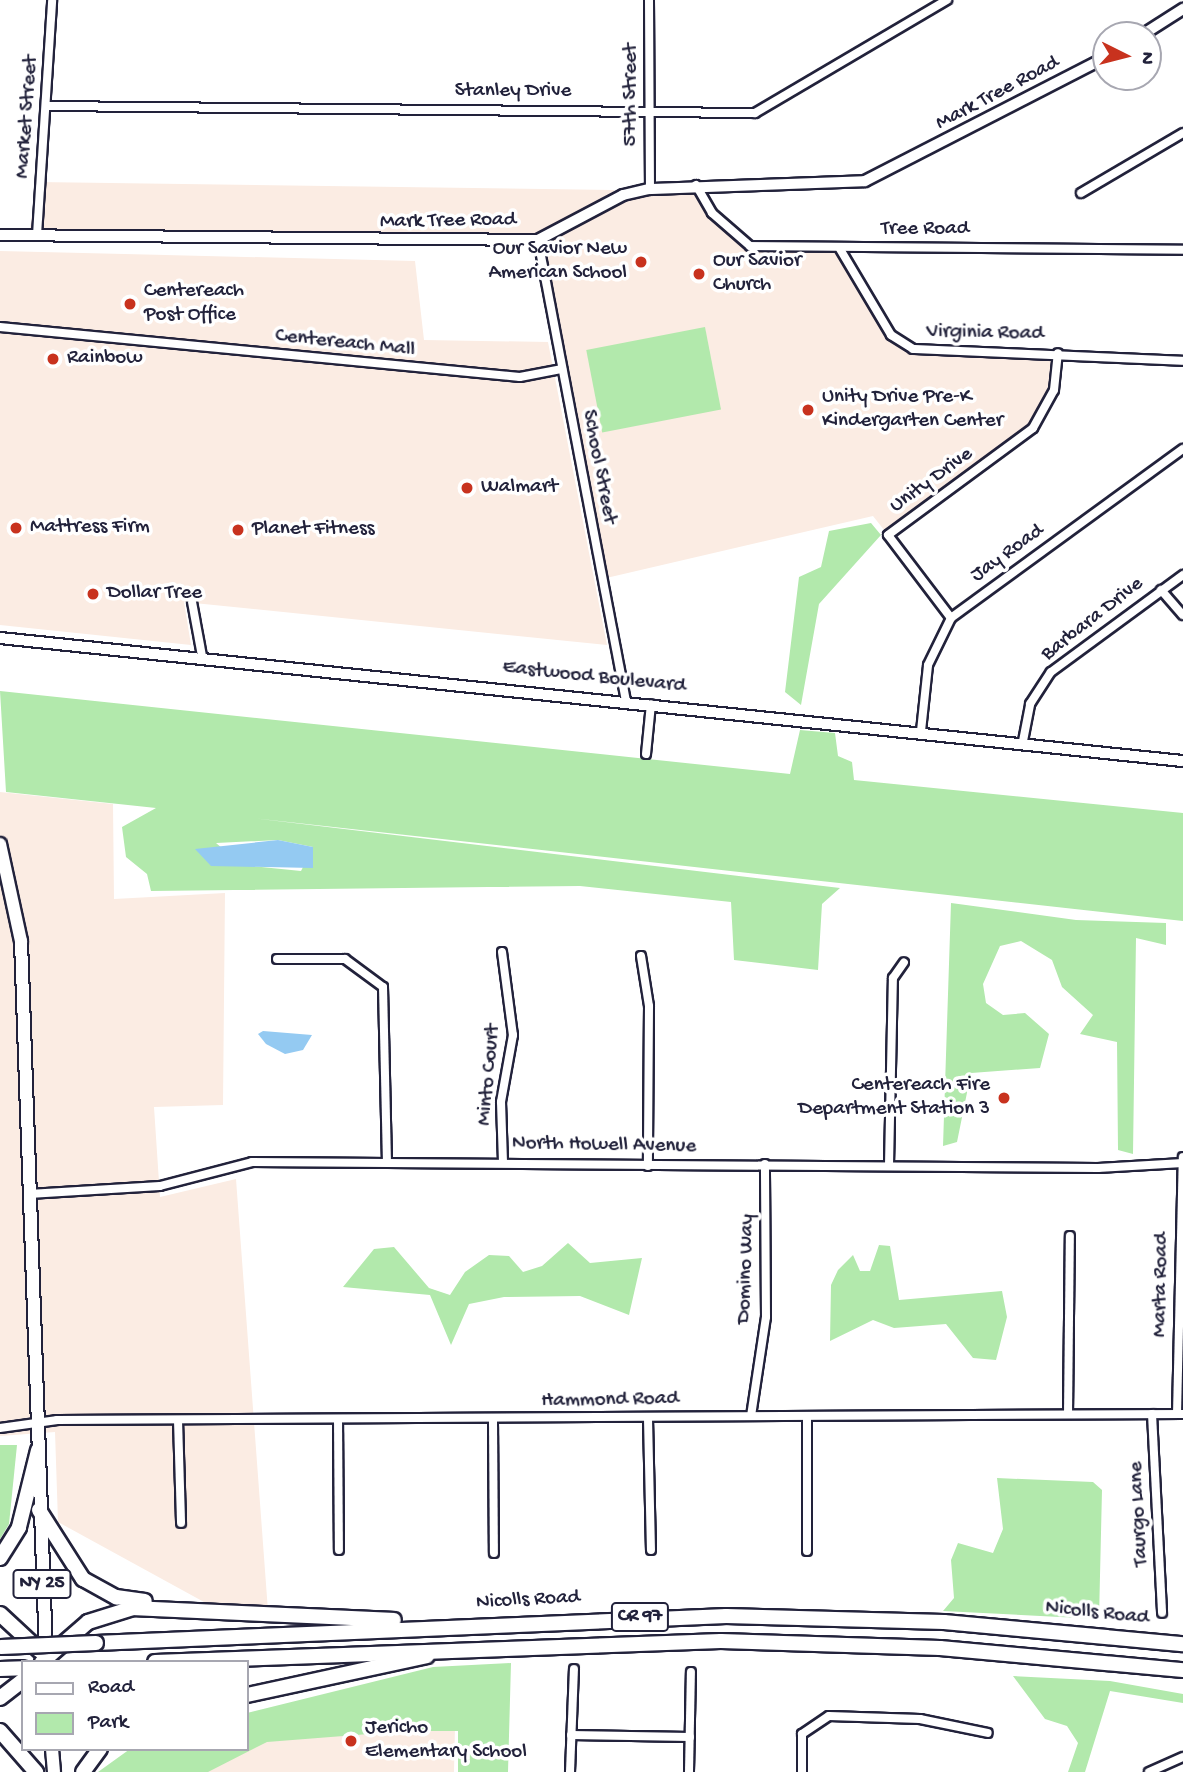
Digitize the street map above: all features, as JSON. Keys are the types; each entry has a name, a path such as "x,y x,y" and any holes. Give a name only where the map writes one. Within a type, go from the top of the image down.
{"highway":[{"path":"0,1558 19,1527 38,1450"},
{"path":"39,1510 70,1566 90,1585 116,1597 194,1611"},
{"path":"48,1660 103,1614 133,1608 464,1625"},
{"path":"0,1614 46,1660"},
{"name":"Nicolls Road","path":"1,1647 464,1625 835,1617 1183,1644"},
{"name":"Nicolls Road","path":"198,1660 499,1646 830,1643 1183,1671"},
{"path":"248,1695 499,1646"},
{"path":"0,1669 21,1668"},
{"path":"0,1698 21,1682"},
{"path":"0,1731 36,1772"},
{"path":"83,1772 99,1751"}],"main road":[{"name":"NY 25","path":"0,844 21,941 39,1424 39,1510 47,1660"},
{"path":"52,1751 54,1772"}],"street":[{"name":"Market Street","path":"37,235 52,0"},
{"name":"57th Street","path":"649,0 650,189"},
{"name":"Stanley Drive","path":"47,106 755,113 947,0"},
{"path":"1162,22 1183,9"},
{"name":"Mark Tree Road","path":"0,235 538,240 615,198 650,189 865,181 1092,64"},
{"path":"1081,193 1183,133"},
{"name":"Tree Road","path":"696,186 712,213 750,246 1183,250"},
{"name":"School Street","path":"538,240 626,701"},
{"name":"Virginia Road","path":"840,248 891,335 913,349 1058,353 1183,361"},
{"name":"Centereach Mall","path":"0,327 520,377 562,369"},
{"name":"Unity Drive","path":"951,618 888,535 1033,428 1052,398 1058,353"},
{"name":"Jay Road","path":"921,731 928,665 951,618 1183,449"},
{"name":"Barbara Drive","path":"1023,741 1030,704 1051,672 1183,575"},
{"path":"1161,590 1183,615"},
{"path":"192,602 202,656"},
{"name":"Eastwood Boulevard","path":"0,638 202,656 1023,741 1183,761"},
{"path":"646,754 651,704"},
{"name":"Minto Court","path":"502,951 513,1035 501,1102 503,1161"},
{"path":"641,956 649,1006 648,1166"},
{"path":"277,959 345,960 383,987 387,1160"},
{"path":"889,1165 893,978 904,961"},
{"name":"Marta Road","path":"1180,1414 1183,1157"},
{"name":"North Howell Avenue","path":"29,1194 160,1186 252,1162 503,1161 648,1166 1183,1163"},
{"name":"Domino Way","path":"751,1416 766,1317 765,1164"},
{"path":"1068,1414 1070,1236"},
{"name":"Taurgo Lane","path":"1153,1414 1162,1613"},
{"name":"Hammond Road","path":"0,1428 39,1424 178,1420 493,1421 751,1416 807,1420 1180,1414"},
{"path":"338,1419 339,1550"},
{"path":"648,1419 652,1550"},
{"path":"178,1420 181,1523"},
{"path":"807,1420 807,1551"},
{"path":"493,1421 494,1553"},
{"path":"570,1772 573,1670"},
{"path":"689,1772 691,1672"},
{"path":"802,1772 802,1734 829,1716 920,1719 988,1733"},
{"path":"570,1735 690,1737"},
{"path":"1149,1772 1183,1756"}],"shaded area":[{"name":"Unity Drive Pre-K Kindergarten Center","path":"37,182 614,190 615,198 696,185 712,213 750,246 840,249 891,335 913,349 1058,353 1056,380 1033,428 888,535 873,516 602,579 537,240 29,235"},
{"path":"0,251 415,261 424,340 548,342 607,645 184,602 191,645 0,625"},
{"path":"0,792 113,804 114,899 225,893 223,1105 154,1107 160,1197 236,1179 268,1611 204,1602 58,1522 55,1432 0,1436"},
{"name":"Jericho Elementary School","path":"455,1726 454,1772 175,1772 248,1751 248,1734"}],"green space":[{"path":"705,327 721,409 602,433 586,350"},
{"path":"871,523 881,535 819,604 801,705 785,692 799,577 821,567 829,531"},
{"path":"0,691 790,774 800,730 835,733 838,756 852,762 854,780 1183,813 1183,921 243,817 840,888 822,904 818,970 734,960 731,902 580,886 151,891 147,874 126,857 122,827 156,808 6,792","holes":["278,840 313,847 301,871 242,865 216,843"]},
{"path":"951,903 1076,920 1166,923 1166,945 1136,938 1133,1154 1118,1150 1117,1042 1080,1034 1093,1015 1062,987 1052,960 1021,941 1000,946 983,984 986,1003 1003,1015 1025,1013 1049,1034 1040,1068 971,1073 957,1142 943,1146"},
{"path":"568,1243 590,1263 642,1258 629,1315 580,1296 504,1297 469,1304 451,1345 430,1295 343,1287 374,1249 394,1247 429,1288 450,1295 465,1272 489,1255 509,1256 523,1272 542,1266"},
{"path":"879,1245 890,1246 899,1300 1002,1291 1007,1317 996,1360 973,1358 946,1324 894,1328 873,1320 830,1341 831,1285 838,1270 853,1255 860,1271 870,1271"},
{"path":"0,1445 17,1445 9,1524 0,1539"},
{"path":"997,1478 1093,1482 1102,1490 1099,1619 943,1611 954,1598 951,1560 958,1543 993,1553 1003,1529"},
{"path":"511,1663 508,1772 458,1772 458,1731 407,1731 267,1742 208,1772 98,1772 127,1751 248,1751 248,1713 433,1667"},
{"path":"1013,1676 1110,1681 1183,1694 1183,1703 1110,1691 1085,1772 1068,1772 1078,1743 1067,1726 1045,1719"}],"water":[{"path":"278,840 313,847 313,868 211,866 195,849"},
{"path":"263,1031 312,1035 303,1050 285,1054 266,1044 258,1034"}],"place":[{"name":"Our Savior New American School","path":"641,262"},
{"name":"Our Savior Church","path":"699,274"},
{"name":"Centereach Post Office","path":"130,304"},
{"name":"Rainbow","path":"53,359"},
{"name":"Unity Drive Pre-K Kindergarten Center","path":"808,410"},
{"name":"Walmart","path":"467,488"},
{"name":"Mattress Firm","path":"16,528"},
{"name":"Planet Fitness","path":"238,530"},
{"name":"Dollar Tree","path":"93,594"},
{"name":"Centereach Fire Department Station 3","path":"1004,1098"},
{"name":"Jericho Elementary School","path":"351,1741"}]}
